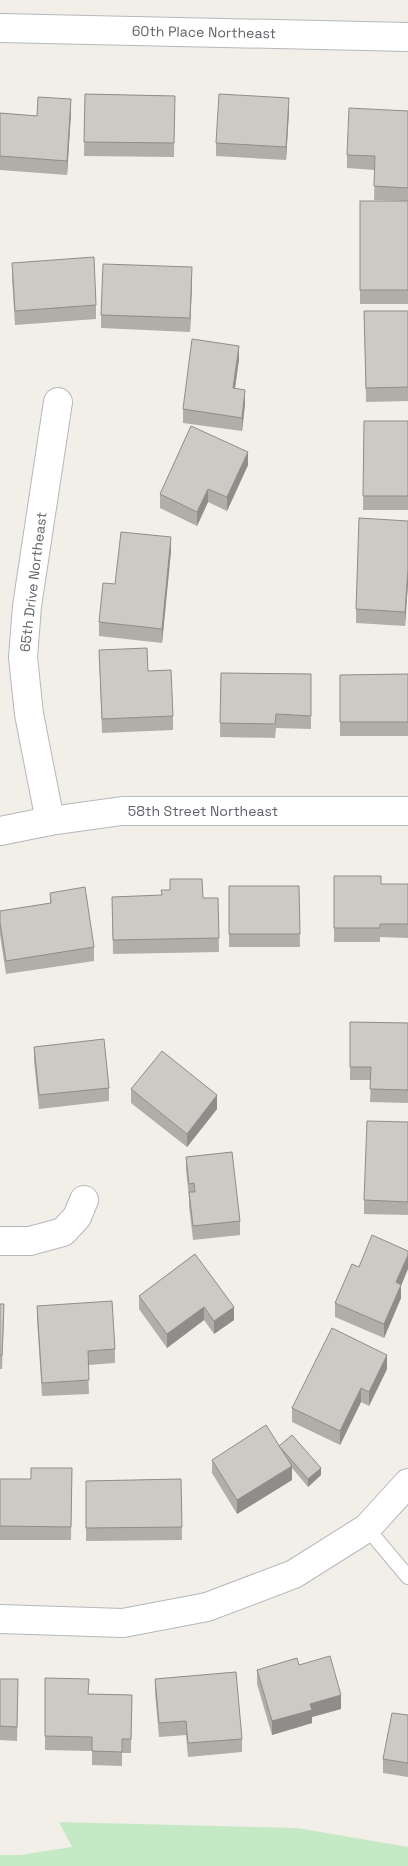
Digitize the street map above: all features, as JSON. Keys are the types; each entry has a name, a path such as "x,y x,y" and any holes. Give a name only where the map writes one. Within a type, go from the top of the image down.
{"street":[{"name":"60th Place Northeast","path":"0,28 408,37"},
{"name":"65th Drive Northeast","path":"50,821 29,714 23,657 27,606 58,402"},
{"name":"58th Street Northeast","path":"0,831 50,821 122,811 408,811"},
{"path":"0,1241 30,1241 63,1232 77,1218 84,1200"},
{"path":"0,1619 123,1623 208,1607 294,1574 367,1528 408,1483"}],"lane":[{"path":"367,1528 408,1576"}],"green space":[{"path":"59,1822 297,1828 408,1847 408,1866 0,1866 0,1855 20,1855 72,1847"}],"building":[{"path":"85,94 175,96 174,143 84,142"},
{"path":"219,94 289,98 286,147 216,143"},
{"path":"38,97 71,99 67,161 0,156 0,113 37,116"},
{"path":"349,108 408,111 408,188 374,186 375,156 347,155"},
{"path":"360,201 408,201 408,290 360,290"},
{"path":"94,257 96,305 15,311 12,263"},
{"path":"103,264 192,267 190,318 101,315"},
{"path":"364,311 408,311 408,387 366,388"},
{"path":"192,339 239,346 233,388 245,390 242,418 183,409"},
{"path":"364,421 408,421 408,496 363,496"},
{"path":"191,426 248,452 227,497 208,489 197,512 160,494"},
{"path":"359,518 408,521 408,569 405,612 356,609"},
{"path":"121,532 171,537 162,629 99,622 103,583 115,584"},
{"path":"147,648 148,671 171,670 173,716 102,719 99,650"},
{"path":"221,673 311,674 311,716 276,714 275,724 220,723"},
{"path":"408,674 408,722 340,722 340,675"},
{"path":"334,876 381,876 381,884 408,884 408,924 380,924 380,928 334,928"},
{"path":"170,879 202,879 203,898 218,898 219,938 113,940 112,897 162,895 161,890 170,890"},
{"path":"229,886 299,886 300,934 229,934"},
{"path":"85,887 94,947 6,961 0,911 51,903 50,893"},
{"path":"350,1022 408,1023 408,1090 370,1089 371,1067 350,1067"},
{"path":"104,1039 109,1088 39,1095 34,1047"},
{"path":"162,1051 217,1095 187,1134 131,1089"},
{"path":"367,1121 408,1122 408,1202 364,1200"},
{"path":"232,1152 240,1221 193,1226 189,1192 195,1192 194,1183 189,1184 186,1157"},
{"path":"372,1235 408,1251 396,1282 401,1285 384,1324 335,1303 352,1264 359,1267"},
{"path":"195,1254 234,1307 214,1321 204,1307 167,1334 139,1296"},
{"path":"112,1301 115,1349 88,1351 89,1380 42,1383 37,1306"},
{"path":"0,1304 4,1304 2,1355 0,1355"},
{"path":"332,1328 387,1355 369,1392 361,1388 340,1431 292,1408"},
{"path":"266,1425 292,1466 237,1500 212,1460"},
{"path":"292,1435 321,1468 308,1479 279,1446"},
{"path":"31,1468 72,1468 71,1527 0,1526 0,1479 31,1479"},
{"path":"181,1479 182,1527 86,1528 86,1481"},
{"path":"330,1656 341,1695 310,1704 312,1710 272,1721 257,1670 297,1658 299,1665"},
{"path":"236,1672 242,1739 188,1743 186,1721 159,1723 155,1679"},
{"path":"45,1678 89,1679 88,1694 132,1695 131,1739 122,1739 122,1752 92,1751 92,1737 45,1736"},
{"path":"0,1679 18,1679 17,1727 0,1726"},
{"path":"392,1713 408,1715 408,1763 383,1759"}]}
